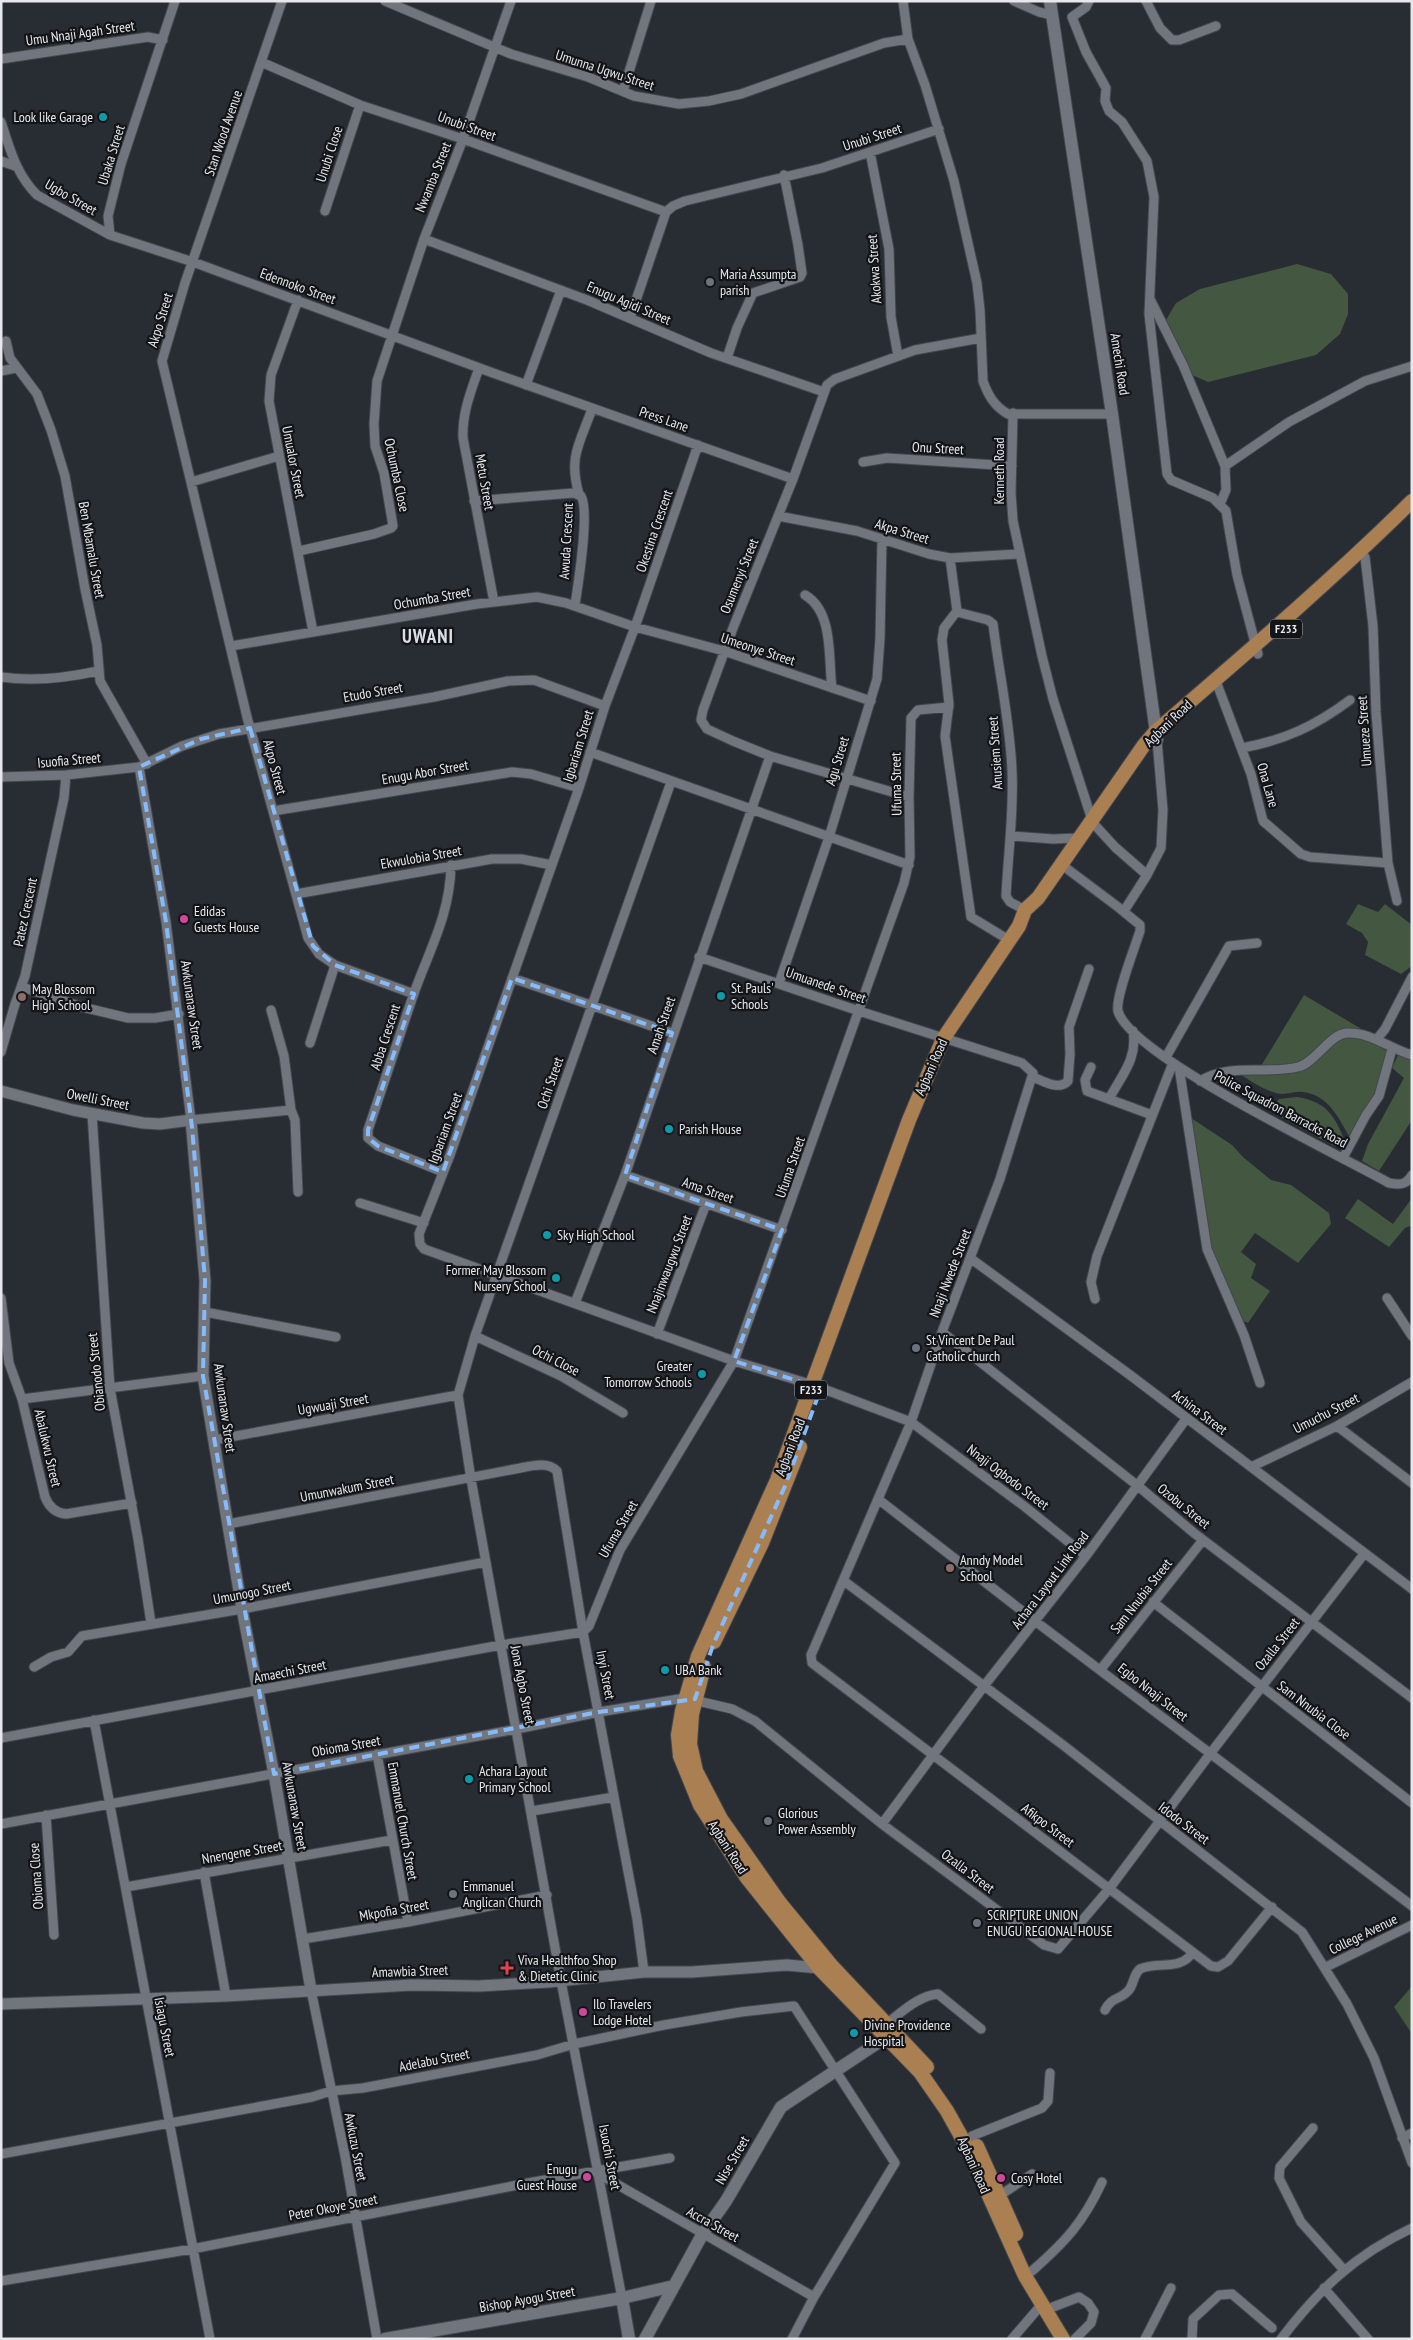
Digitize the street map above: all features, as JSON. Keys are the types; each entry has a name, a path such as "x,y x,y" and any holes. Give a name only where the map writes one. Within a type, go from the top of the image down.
{"main road":[{"name":"Amechi Road","path":"1050,1 1112,414 1156,736"},
{"name":"Agbani Road","path":"1064,2339 972,2136 930,2070 825,1967 747,1878 700,1805 680,1756 678,1735 690,1699 698,1656 759,1524 817,1386 909,1120 947,1040 1019,926 1025,910 1038,898 1079,838 1156,736 1256,651 1412,501"},
{"name":"Agbani Road","path":"1156,736 1365,557 1412,513"},
{"name":"Agbani Road","path":"947,1040 1066,868 1093,820"},
{"name":"Agbani Road","path":"889,2031 920,2072 955,2124 1025,2276 1075,2339"},
{"name":"Nise Street","path":"645,2339 702,2235 726,2201 781,2107 796,2095 835,2072 889,2031"},
{"name":"Bishop Ayogu Street","path":"385,2339 622,2298 674,2286"},
{"name":"Isuochi Street","path":"622,2298 629,2339"}],"street":[{"name":"Ubaka Street","path":"110,235 108,216 121,164 163,40 174,1"},
{"name":"Stan Wood Avenue","path":"185,282 282,1"},
{"name":"Umunna Ugwu Street","path":"385,1 495,48 588,77 653,101 680,104 720,99 748,92 884,43 908,39"},
{"name":"Nwamba Street","path":"393,336 424,239 464,139 511,1"},
{"path":"623,91 650,1"},
{"path":"903,1 908,39 925,85 954,182 977,284 983,381 986,391 999,408 1008,414 1112,414"},
{"path":"1014,1 1039,12 1052,15"},
{"path":"1089,1 1086,6 1072,17 1086,52 1106,88 1106,101 1109,111 1122,122 1147,161 1152,180 1154,197 1150,299 1154,373 1167,474 1171,480 1198,490 1220,504 1229,519 1237,575 1256,651"},
{"path":"1146,1 1160,28 1172,40 1179,40 1216,26"},
{"name":"Umu Nnaji Agah Street","path":"1,59 148,37 163,40"},
{"name":"Unubi Street","path":"261,62 360,106 464,139 666,212 685,200 784,175 815,170 939,129"},
{"name":"Unubi Close","path":"325,211 360,106"},
{"name":"Ugbo Street","path":"1,122 16,166 37,195 110,235"},
{"name":"Akokwa Street","path":"870,152 889,249 891,317 898,356"},
{"path":"1,161 16,166"},
{"path":"727,358 737,328 753,293 800,277 801,265 798,245 784,175"},
{"path":"630,318 666,212"},
{"path":"110,235 193,262"},
{"name":"Enugu Agidi Street","path":"424,239 561,290 727,358 824,392"},
{"name":"Edennoko Street","path":"193,262 393,336"},
{"name":"Akpo Street","path":"185,282 162,362 250,728 306,931 312,946 318,954 336,965 414,994"},
{"path":"526,385 561,290"},
{"path":"1150,299 1183,365 1225,466 1226,490 1220,504"},
{"name":"Umualor Street","path":"298,300 268,385 279,456 313,632"},
{"name":"Press Lane","path":"393,336 794,479"},
{"name":"Ochumba Close","path":"298,551 374,534 393,526 384,473 375,446 374,424 376,381 393,336"},
{"path":"824,392 829,383 835,379 898,356 930,346 981,338"},
{"name":"Ben Mbamalu Street","path":"6,342 8,354 16,368 37,394 51,430 65,476 97,645 100,681 143,766"},
{"path":"1225,466 1289,422 1365,380 1412,366"},
{"path":"1,371 16,368"},
{"name":"Metu Street","path":"480,368 467,401 463,426 474,501 494,602"},
{"name":"Osumenyi Street","path":"824,392 794,479 702,710 701,720 704,726 712,732 770,756 909,797"},
{"path":"579,494 573,470 577,449 592,408"},
{"name":"Kenneth Road","path":"1013,413 1013,512 1019,554 1053,699 1093,820"},
{"name":"Okestina Crescent","path":"635,627 698,444"},
{"path":"191,482 279,456"},
{"name":"Onu Street","path":"863,462 883,458 1012,466"},
{"name":"Awuda Crescent","path":"474,501 579,494 584,501 575,605"},
{"name":"Akpa Street","path":"778,516 857,531 882,540 950,558 1019,554"},
{"name":"Agu Street","path":"779,984 829,837 877,679 880,639 882,540"},
{"name":"Umueze Street","path":"1365,557 1373,626 1376,712 1388,863 1397,901"},
{"path":"950,558 957,612 944,628 942,640 949,707 945,736 953,781 959,842 970,915 978,923 1009,940"},
{"path":"805,594 813,600 824,616 832,688"},
{"name":"Ochumba Street","path":"231,646 494,602 538,597 575,605 635,627"},
{"name":"Anusiem Street","path":"957,612 988,620 993,624 1011,753 1011,836 1006,896 1010,902 1025,910"},
{"name":"Umeonye Street","path":"635,627 724,652 871,701"},
{"name":"Igbariam Street","path":"635,627 605,706 580,788 444,1172 419,1234 420,1244 424,1249 657,1334 734,1361 817,1386"},
{"path":"1,677 40,680 73,677 98,671"},
{"name":"Etudo Street","path":"143,766 182,746 201,739 250,728 518,680 534,680 605,706"},
{"name":"Ona Lane","path":"1217,684 1242,748 1264,821 1278,836 1301,854 1316,859 1388,863"},
{"path":"1242,748 1291,736 1307,728 1350,700"},
{"name":"Ufuma Street","path":"583,1632 592,1621 620,1550 734,1361 859,1011 908,865 911,835 909,731 912,717 915,712 923,708 949,707"},
{"path":"1124,911 1147,876 1161,848 1163,810 1156,736"},
{"path":"590,752 908,865"},
{"name":"Amah Street","path":"576,1303 625,1175 672,1033 770,756"},
{"name":"Isuofia Street","path":"1,777 66,775 143,766"},
{"name":"Awkunanaw Street","path":"143,766 179,1014 191,1120 203,1242 205,1312 203,1376 242,1609 274,1774 311,1990"},
{"name":"Enugu Abor Street","path":"273,811 512,772 531,774 580,788"},
{"name":"Patez Crescent","path":"1,1052 22,987 62,807 66,775"},
{"name":"Ochi Street","path":"458,1395 475,1336 671,782"},
{"path":"1093,820 1115,847 1147,876"},
{"path":"1011,836 1053,839 1079,838"},
{"name":"Ekwulobia Street","path":"296,894 452,865 508,858 552,865"},
{"name":"Abba Crescent","path":"444,1172 378,1146 368,1138 368,1130 414,994 446,911 451,885 452,865"},
{"path":"1066,868 1124,911 1136,921 1140,928 1118,1003 1119,1014 1132,1031 1200,1081"},
{"path":"1095,1299 1091,1282 1096,1262 1173,1062 1229,946 1257,942"},
{"name":"Umuanede Street","path":"699,957 947,1040"},
{"path":"310,1043 336,965"},
{"path":"947,1040 1022,1063 1032,1070 1033,1077 1058,1086 1065,1085 1068,1081 1070,1054 1069,1027 1089,969"},
{"path":"512,978 672,1033"},
{"path":"1377,1039 1385,1029 1412,978"},
{"path":"22,987 82,1007 128,1018 155,1018 179,1014"},
{"path":"270,1010 284,1056 291,1110 295,1120 298,1192"},
{"path":"1109,1099 1126,1073 1130,1062 1134,1046 1132,1031"},
{"name":"Police Squadron Barracks Road","path":"1200,1081 1227,1069 1298,1067 1308,1062 1340,1034 1350,1033 1377,1039 1392,1048 1412,1055"},
{"path":"1343,1158 1366,1115 1379,1096 1392,1048"},
{"path":"1173,1062 1207,1250 1244,1335 1260,1383"},
{"path":"1091,1067 1085,1080 1086,1089 1152,1115"},
{"name":"Nnaji Nwede Street","path":"815,1646 910,1422 1000,1179 1033,1077"},
{"name":"Police Squadron Barracks Road","path":"1200,1081 1389,1183 1401,1185 1409,1180 1412,1175"},
{"name":"Owelli Street","path":"1,1091 92,1114 143,1123 160,1124 191,1120"},
{"path":"191,1120 291,1110"},
{"name":"Obianodo Street","path":"92,1114 110,1388 132,1503 151,1623"},
{"name":"Ama Street","path":"625,1175 782,1230"},
{"path":"360,1203 424,1223"},
{"name":"Nnajinwaugwu Street","path":"657,1334 706,1204"},
{"name":"Achina Street","path":"970,1258 1130,1375 1412,1589"},
{"name":"Abalukwu Street","path":"1,1298 9,1363 22,1399 45,1497 52,1508 66,1514 132,1503"},
{"path":"1387,1298 1412,1336"},
{"path":"205,1312 336,1337"},
{"name":"Ozobu Street","path":"942,1332 1138,1486 1203,1540 1412,1698"},
{"name":"Ochi Close","path":"475,1336 560,1376 623,1412"},
{"name":"Abalukwu Street","path":"22,1399 203,1376"},
{"name":"Umuchu Street","path":"1251,1467 1337,1426 1412,1382"},
{"name":"Nnaji Ogbodo Street","path":"817,1386 910,1422 1024,1506 1086,1556"},
{"name":"Ugwuaji Street","path":"214,1440 458,1395"},
{"name":"Jona Agbo Street","path":"458,1395 471,1479 561,1981"},
{"name":"Achara Layout Link Road","path":"882,1824 932,1754 1086,1556 1186,1419"},
{"path":"1337,1426 1412,1483"},
{"name":"Inyi Street","path":"471,1479 546,1464 553,1467 556,1471 644,1972"},
{"name":"Umunwakum Street","path":"228,1524 471,1479"},
{"name":"Egbo Nnaji Street","path":"878,1499 1035,1621 1101,1669 1210,1754 1412,1906"},
{"name":"Sam Nnubia Street","path":"1101,1669 1203,1540"},
{"name":"Ozalla Street","path":"690,1699 732,1709 755,1721 882,1824 1023,1930 1052,1949 1058,1949 1109,1888 1364,1554"},
{"name":"Umunogo Street","path":"34,1667 51,1657 68,1652 82,1636 242,1609 486,1562"},
{"name":"Idodo Street","path":"844,1581 984,1686 1302,1932 1326,1967 1374,2058 1412,2162"},
{"name":"Sam Nnubia Close","path":"1153,1602 1412,1803"},
{"name":"Amaechi Street","path":"1,1738 501,1645 583,1632"},
{"name":"Afikpo Street","path":"815,1646 811,1655 815,1666 1211,1966 1218,1967 1224,1965 1272,1908"},
{"name":"Obioma Street","path":"1,1824 46,1814 517,1729 599,1712 690,1699"},
{"name":"Isiagu Street","path":"94,1720 210,2339"},
{"name":"Emmanuel Church Street","path":"377,1754 408,1922"},
{"path":"532,1811 614,1797"},
{"name":"Obioma Close","path":"46,1814 54,1935"},
{"name":"Nnengene Street","path":"126,1887 392,1840"},
{"path":"204,1872 226,1996"},
{"name":"Mkpofia Street","path":"303,1939 408,1922 547,1895"},
{"name":"College Avenue","path":"1326,1967 1412,1925"},
{"path":"1105,2010 1112,1999 1126,1993 1130,1989 1135,1974 1140,1969 1180,1963 1189,1959 1192,1953"},
{"name":"Amawbia Street","path":"1,2004 226,1996 422,1985 479,1986 561,1981 644,1972 692,1972 787,1965 825,1967"},
{"name":"Isuochi Street","path":"561,1981 622,2298"},
{"name":"Awkuzu Street","path":"311,1990 377,2339"},
{"path":"889,2031 914,2002 924,1997 938,1994 981,2029"},
{"name":"Adelabu Street","path":"1,2154 312,2097 330,2091 363,2088 537,2055 574,2044 664,2025 741,2012 794,2006 835,2072"},
{"path":"792,2339 814,2297 895,2163 835,2072"},
{"path":"972,2136 1042,2108 1048,2101 1050,2073"},
{"path":"1312,2128 1280,2167 1279,2178 1301,2222 1312,2237 1344,2270"},
{"path":"1402,2138 1412,2133"},
{"name":"Peter Okoye Street","path":"1,2282 192,2249 355,2216 670,2158"},
{"name":"Accra Street","path":"598,2172 702,2235 814,2297"},
{"path":"999,2196 1032,2174"},
{"path":"1032,2271 1057,2250 1080,2224 1102,2182"},
{"path":"1281,2339 1306,2307 1344,2270 1381,2243 1412,2228"},
{"path":"1145,2339 1171,2288"},
{"path":"1324,2288 1368,2339"},
{"path":"1192,2339 1193,2319 1218,2295 1232,2294 1272,2328"},
{"path":"1012,2339 1048,2306 1079,2297 1088,2303 1094,2312 1091,2323 1075,2339"}],"highlighted area":[{"path":"250,728 313,946 335,965 414,994 368,1130 368,1138 378,1146 443,1172 512,978 672,1033 625,1175 782,1230 734,1361 821,1388 785,1486 713,1645 695,1699 599,1712 274,1774 203,1376 205,1280 192,1127 166,922 139,767 201,739"}],"green space":[{"path":"1297,264 1331,274 1348,294 1348,314 1340,334 1316,355 1208,382 1183,371 1174,360 1166,340 1166,320 1176,303 1200,289"},
{"path":"1358,904 1378,912 1385,904 1412,925 1412,966 1401,974 1365,955 1368,942 1362,933 1346,924"},
{"path":"1304,995 1370,1034 1341,1031 1303,1062 1291,1065 1261,1066"},
{"path":"1344,1036 1374,1041 1388,1051 1375,1095 1349,1136 1331,1108 1319,1097 1303,1092 1276,1093 1235,1071 1285,1071"},
{"path":"1398,1055 1412,1060 1412,1120 1379,1171 1362,1161 1368,1144 1404,1078 1392,1068"},
{"path":"1297,1097 1316,1102 1328,1111 1345,1141 1336,1147 1277,1115 1272,1109 1279,1099"},
{"path":"1191,1118 1232,1145 1243,1157 1271,1180 1291,1185 1329,1213 1331,1224 1298,1263 1255,1233 1241,1252 1256,1264 1251,1278 1270,1291 1248,1323 1239,1319 1207,1246"},
{"path":"1412,1198 1412,1228 1410,1226 1405,1228 1389,1247 1345,1218 1358,1199 1393,1224"},
{"path":"1412,1986 1412,2034 1394,2007"}],"place":[{"name":"Look like Garage","path":"103,117"},
{"name":"Maria Assumpta parish","path":"710,282"},
{"name":"Edidas Guests House","path":"184,919"},
{"name":"St. Pauls' Schools","path":"721,996"},
{"name":"May Blossom High School","path":"22,997"},
{"name":"Parish House","path":"669,1129"},
{"name":"Sky High School","path":"547,1235"},
{"name":"Former May Blossom Nursery School","path":"556,1278"},
{"name":"St Vincent De Paul Catholic church","path":"916,1348"},
{"name":"Greater Tomorrow Schools","path":"702,1374"},
{"name":"Anndy Model School","path":"950,1568"},
{"name":"UBA Bank","path":"665,1670"},
{"name":"Achara Layout Primary School","path":"469,1779"},
{"name":"Glorious Power Assembly","path":"768,1821"},
{"name":"Emmanuel Anglican Church","path":"453,1894"},
{"name":"SCRIPTURE UNION ENUGU REGIONAL HOUSE","path":"977,1923"},
{"name":"Viva Healthfoo Shop & Dietetic Clinic","path":"507,1968"},
{"name":"Ilo Travelers Lodge Hotel","path":"583,2012"},
{"name":"Divine Providence Hospital","path":"854,2033"},
{"name":"Enugu Guest House","path":"587,2177"},
{"name":"Cosy Hotel","path":"1001,2178"}],"district":[{"name":"UWANI","path":"428,636"}]}
